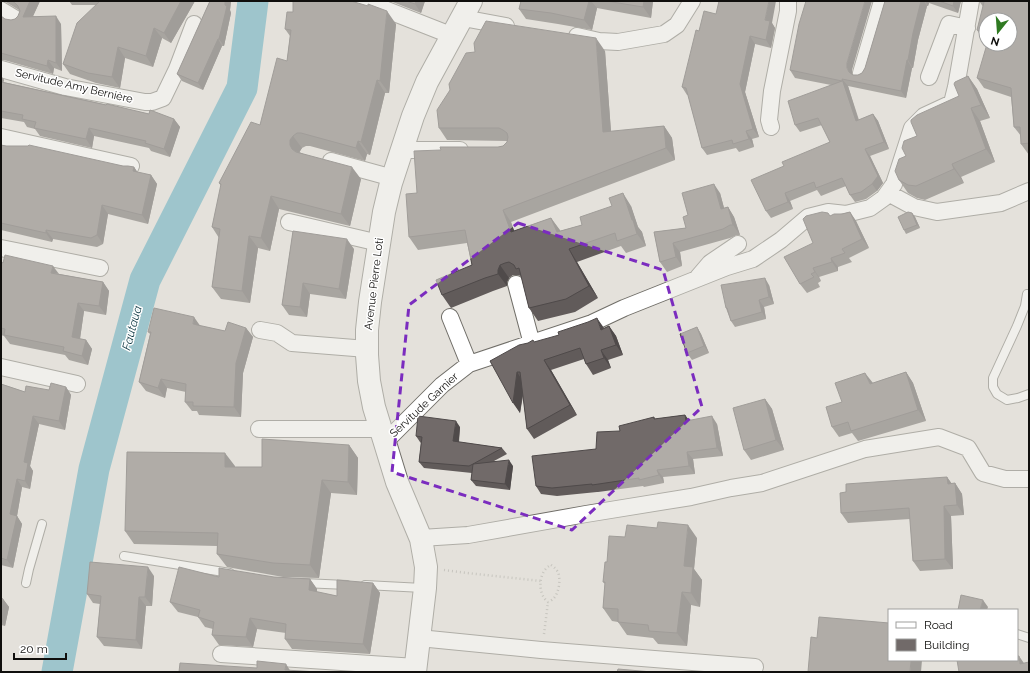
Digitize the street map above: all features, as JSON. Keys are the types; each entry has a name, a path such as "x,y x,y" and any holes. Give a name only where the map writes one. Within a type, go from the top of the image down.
{"main road":[{"name":"Avenue Pierre Loti","path":"415,670 426,577 421,539 396,482 374,407 369,381 367,330 384,212 401,150 413,116 428,82 462,18"}],"street":[{"path":"364,1 518,28"},
{"path":"563,34 599,41 618,42 664,34 677,25 692,1"},
{"path":"771,127 769,120 772,91 788,11 788,1"},
{"path":"862,73 882,1"},
{"path":"971,1 952,103 924,116 912,128 894,184 888,193 914,207 938,212 1002,203 1029,191"},
{"path":"1,10 16,19"},
{"name":"Servitude Amy Bernière","path":"1,70 65,87 152,102 163,98 177,69 194,24"},
{"path":"929,77 949,24 967,28"},
{"path":"1,137 131,166"},
{"path":"401,150 477,150"},
{"path":"316,157 393,178"},
{"name":"Servitude Garnier","path":"382,436 469,364 592,323 624,308 696,279 753,259 781,240 808,217 828,212 846,214 870,208 884,198 888,193"},
{"path":"289,222 379,243"},
{"path":"696,279 710,263 738,244"},
{"path":"1,248 100,268"},
{"path":"516,284 532,344"},
{"path":"450,317 469,364"},
{"path":"260,330 276,333 292,343 367,349"},
{"path":"1,367 77,384"},
{"path":"259,430 382,436"},
{"path":"416,526 421,538 468,534 586,514 762,482 864,448 939,437 968,448 983,473 1005,479 1029,479"},
{"path":"419,638 542,650 755,667"},
{"path":"221,654 415,670"}],"lane":[{"path":"1026,294 1025,306 993,378 993,387 997,394 1007,400 1029,394"},
{"path":"26,583 28,569 42,524"},
{"path":"124,556 235,574"},
{"path":"298,582 426,577"},
{"path":"1018,634 1029,638"}],"path":[{"path":"551,566 559,573 560,580 556,596 553,600 548,602 543,599 541,592 541,580 542,574 546,568 551,566"},
{"path":"426,577 467,573 541,580"},
{"path":"542,650 548,602"}],"highlighted area":[{"path":"518,223 663,270 702,407 572,530 392,472 409,305"}],"building":[{"path":"12,1 30,1 23,17 56,16 56,63 48,60 47,66 1,53 1,16 5,19 15,19 20,11 18,6"},
{"path":"100,1 181,1 164,33 154,28 146,56 118,47 112,77 88,73 63,64 77,23"},
{"path":"210,1 225,1 225,5 227,6 219,39 198,83 177,74"},
{"path":"293,1 351,1 368,6 368,4 387,11 380,81 377,80 361,142 358,141 356,148 301,133 297,133 290,140 292,149 296,152 352,167 341,214 271,196 261,238 249,236 242,291 212,287 220,229 212,227 221,184 219,183 251,122 260,125 277,58 287,61 291,30 285,29 287,12 293,12"},
{"path":"406,1 416,1 415,4"},
{"path":"521,1 589,1 584,20 551,13 519,9"},
{"path":"606,1 644,1 643,7"},
{"path":"719,1 769,1 765,20 770,21 766,40 750,36 740,84 753,129 746,131 749,139 733,144 732,140 702,148 686,88 682,87 696,30 699,31 704,11 716,14"},
{"path":"806,1 865,1 847,63 849,72 853,75 858,75 862,73 865,68 885,1 921,1 901,91 842,79 856,121 873,114 884,142 865,149 878,176 872,184 861,192 850,195 842,178 816,188 814,182 785,193 788,202 766,211 751,180 784,166 782,162 830,142 818,118 795,125 788,101 842,81 790,70 799,24"},
{"path":"939,1 954,1 953,6"},
{"path":"979,1 1029,1 1029,143 1021,144 1020,127 1014,127 1011,88 977,78 985,52 1018,52 1018,12 982,12 984,2"},
{"path":"486,21 596,38 603,132 664,126 666,148 503,210 511,232 551,218 557,232 582,225 580,217 612,206 609,198 623,193 637,234 617,241 615,233 569,249 589,286 566,299 529,308 519,268 516,269 514,265 509,262 500,265 498,274 442,295 436,280 472,265 465,230 409,237 406,194 417,193 414,151 441,150 440,147 498,147 503,146 507,142 507,133 499,128 439,128 437,110 450,90 449,84 466,53 475,52 474,43"},
{"path":"968,76 981,105 971,108 986,149 952,164 954,169 916,186 908,185 899,180 895,171 899,159 906,156 902,148 904,141 917,136 911,120 917,115 959,96 954,84 955,82"},
{"path":"1,82 149,114 150,110 174,119 164,149 145,143 146,141 89,128 86,139 34,128 36,122 22,119 23,115 1,111"},
{"path":"1,145 29,145 123,166 134,167 133,171 151,175 142,215 102,205 97,235 91,238 46,230 46,233 1,223"},
{"path":"714,184 721,209 728,207 733,225 673,243 676,257 660,262 654,232 686,228 683,217 688,215 682,193"},
{"path":"822,212 828,213 830,216 850,212 862,239 842,249 845,253 831,258 832,262 813,268 815,272 811,274 814,277 800,284 784,257 813,243 803,219 806,216"},
{"path":"908,212 912,213 917,225 904,230 898,217"},
{"path":"293,231 347,239 339,289 303,283 300,307 282,305"},
{"path":"5,255 53,266 51,273 103,282 99,306 78,303 72,337 86,340 82,356 63,351 64,347 4,335 5,329 1,328 1,262 3,263"},
{"path":"765,278 769,297 759,300 762,312 731,321 726,308 721,285"},
{"path":"154,308 194,317 193,324 225,331 228,322 246,328 236,363 234,407 193,406 193,402 185,402 186,384 161,379 158,388 139,382 151,332 148,332"},
{"path":"597,318 601,330 609,326 616,345 601,350 604,358 586,364 580,348 544,360 570,405 527,429 520,372 517,372 513,403 490,361 519,345 533,340 534,342 559,335 558,332"},
{"path":"697,327 704,346 687,353 680,334"},
{"path":"906,372 918,410 851,431 848,422 832,427 826,407 842,402 835,383 865,373 870,384"},
{"path":"51,383 66,387 59,421 33,416 24,462 28,463 25,481 17,479 10,514 17,516 7,560 1,558 1,384 25,392 26,386 49,390"},
{"path":"765,399 776,440 744,450 733,408"},
{"path":"685,415 686,421 712,416 717,448 687,452 689,466 657,470 659,475 639,480 639,478 592,485 552,488 536,486 532,456 596,449 597,432 620,431 619,426 654,417 654,419"},
{"path":"418,416 456,421 453,441 502,448 469,466 419,462 422,437 416,436"},
{"path":"262,439 349,445 348,482 322,480 310,565 273,563 217,554 218,533 125,531 127,452 225,453 225,467 262,467"},
{"path":"509,460 505,484 471,480 473,464"},
{"path":"947,477 948,484 955,483 957,505 944,506 945,559 913,561 909,508 841,513 840,493 846,492 846,484"},
{"path":"658,522 688,525 684,566 693,567 691,593 682,592 677,633 649,631 648,625 618,622 618,609 603,608 605,582 603,582 605,562 607,562 609,536 625,537 627,525 657,528"},
{"path":"90,562 148,567 145,597 139,597 136,640 97,637 101,596 87,594"},
{"path":"179,567 219,577 219,568 274,577 310,579 309,590 337,596 337,580 373,583 363,644 285,639 286,624 250,618 246,637 212,635 214,622 198,617 200,610 170,602"},
{"path":"961,595 983,600 980,609 958,609"},
{"path":"1,598 3,599 1,610"},
{"path":"819,617 888,623 888,661 911,661 910,672 808,672 811,637 817,638"},
{"path":"1019,656 1020,664 1029,662 1029,672 959,672 957,661 1018,661"},
{"path":"257,661 286,664 285,670 318,672 179,672 180,663 257,668"},
{"path":"618,669 652,672 617,672"}],"waterway":[{"name":"Fautaua","path":"57,672 94,469 145,280 242,88 253,1"}]}
